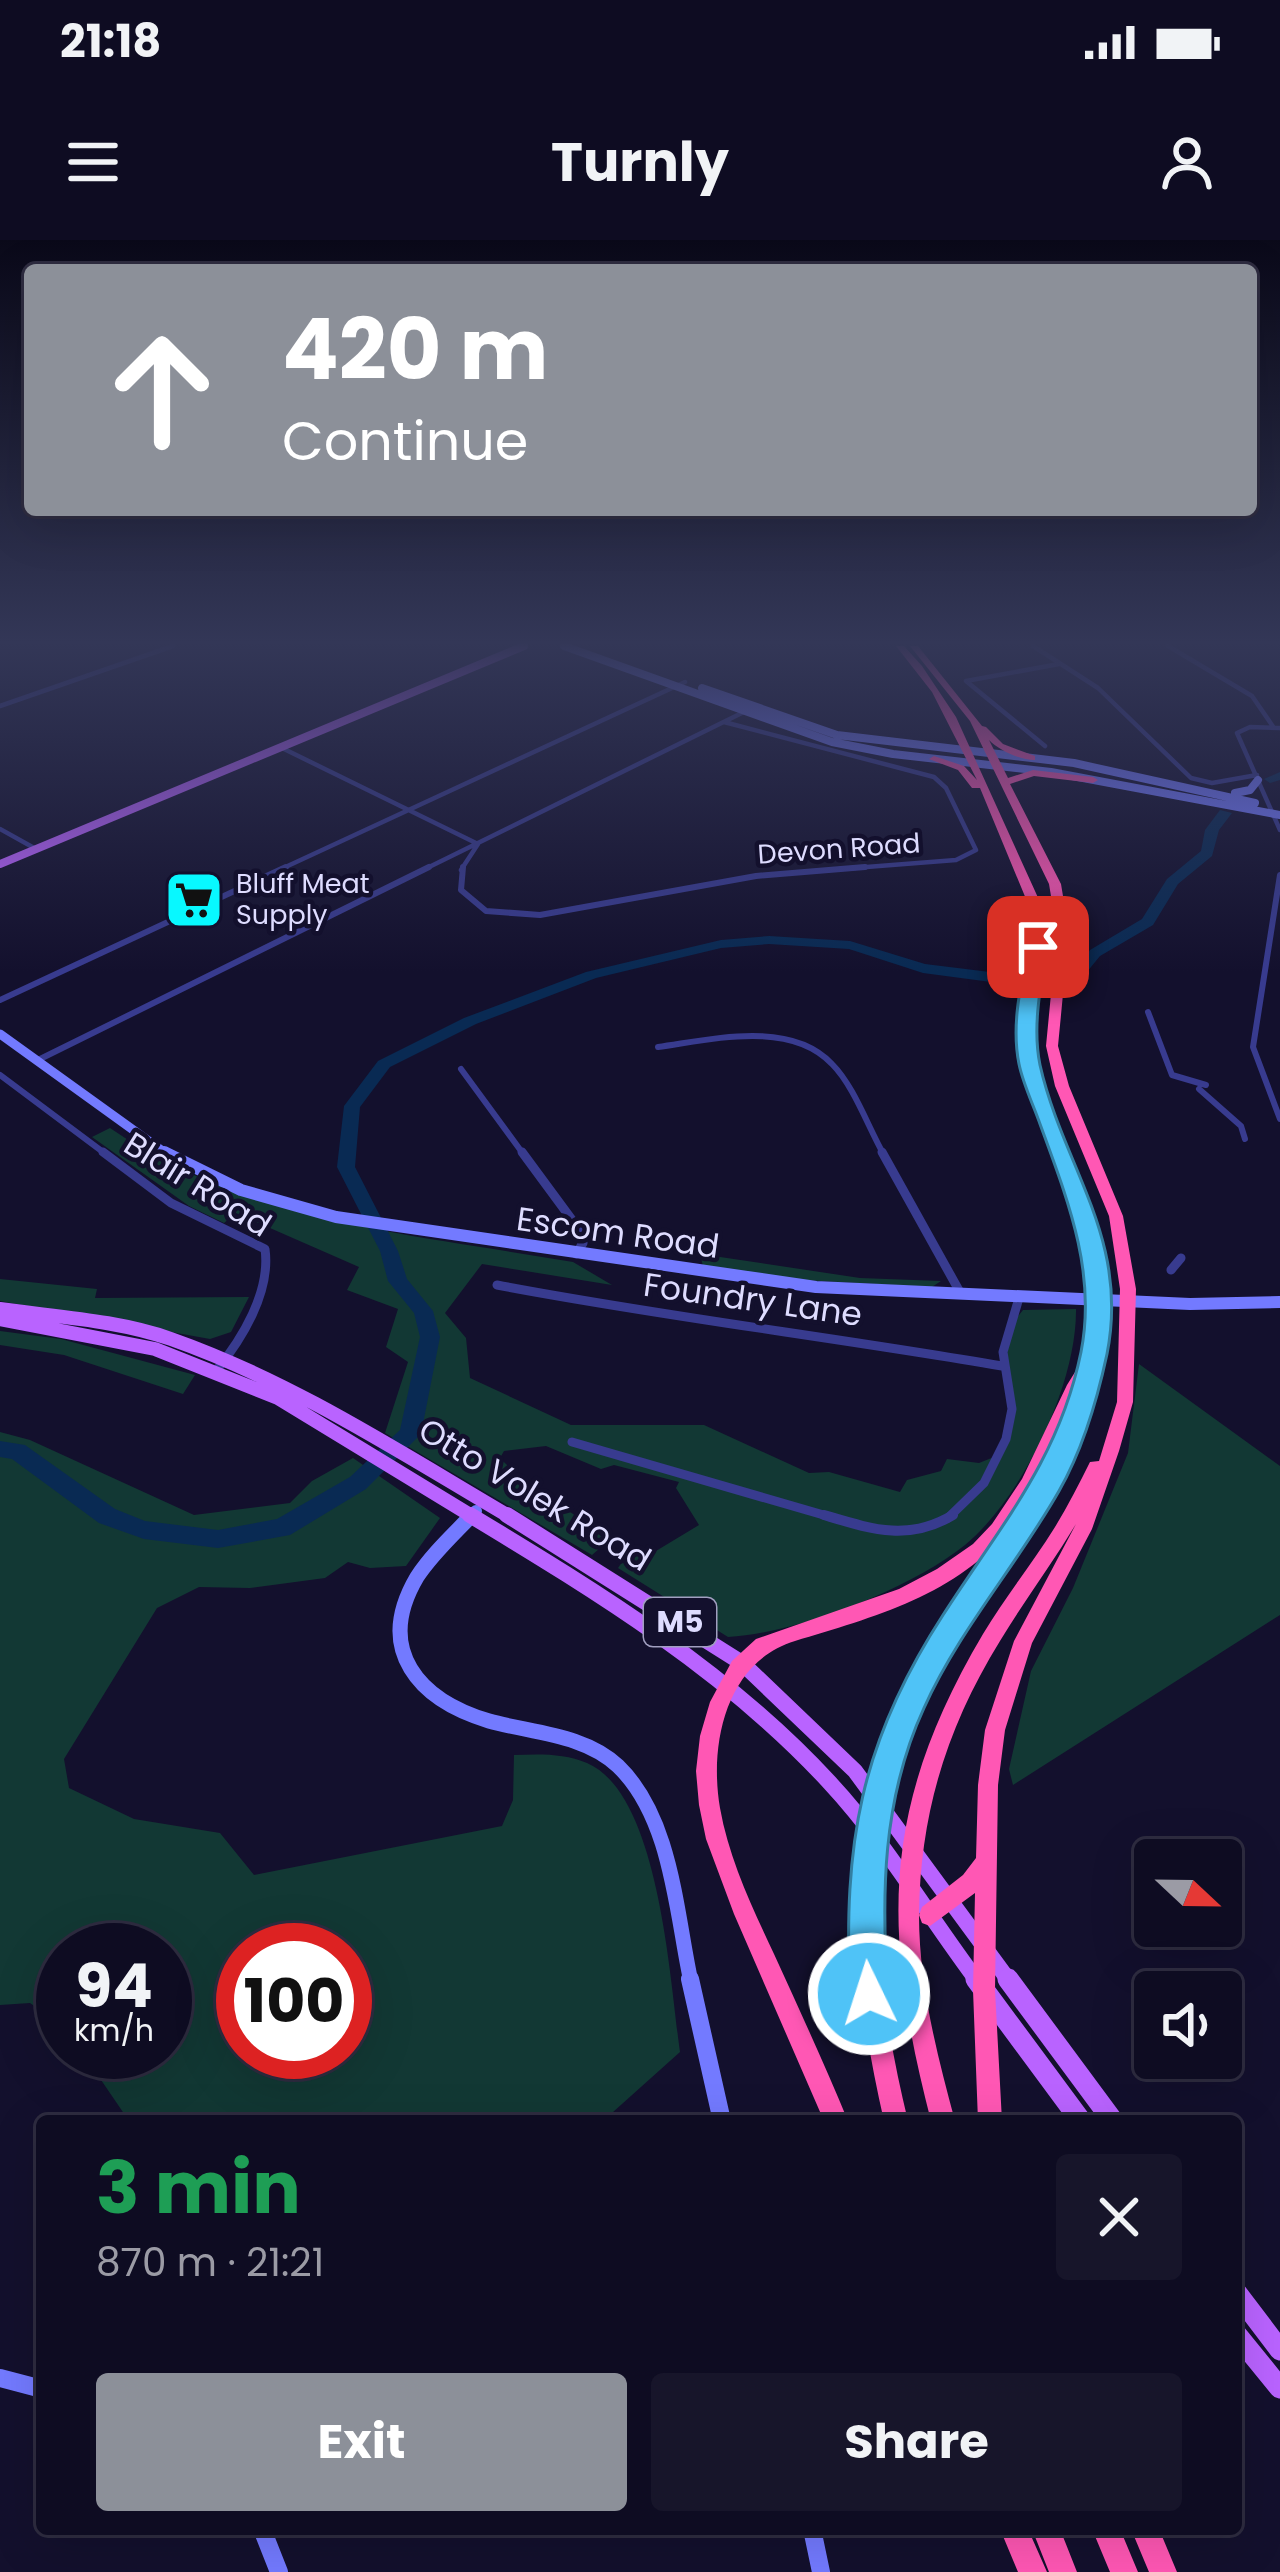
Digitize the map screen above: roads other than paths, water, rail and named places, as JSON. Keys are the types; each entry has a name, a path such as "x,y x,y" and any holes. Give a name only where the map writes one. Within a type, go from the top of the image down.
{"highway":[{"path":"942,2115 917,2015 907,1925 906,1874 920,1797 941,1730 962,1688 1092,1479 1123,1380 1130,1318 1116,1216 1062,1086 1052,1046 1062,909 991,755"},
{"path":"1024,755 1032,758"},
{"path":"895,2115 875,2034 865,1950 871,1835 883,1775 910,1701 928,1669 1056,1470 1087,1392 1098,1315 1098,1286 1079,1193 1030,1064 1027,1013 1039,940 1035,904 969,757"},
{"path":"934,759 966,771 996,817"},
{"path":"1006,782 1033,773 1093,780"},
{"path":"833,2115 727,1872 712,1823 706,1746 728,1684 758,1648 884,1604 934,1581 980,1548 1043,1461 1070,1392 1095,1349"},
{"path":"990,2115 984,1990 988,1785 1001,1702 1023,1641 1098,1492 1125,1402 1123,1380"},
{"path":"930,1915 986,1862"},
{"path":"1017,2535 1033,2572"},
{"path":"1048,2535 1063,2572"},
{"path":"1109,2535 1124,2572"},
{"path":"1148,2535 1163,2572"}],"main road":[{"path":"0,864 265,755"},
{"path":"909,755 969,757"},
{"path":"956,755 1032,758 1243,793 1258,778"},
{"path":"993,759 1276,811"},
{"path":"1186,786 1276,811"},
{"name":"Escom Road","path":"0,1034 141,1138 206,1177 292,1205 367,1222 816,1288 1019,1298 1280,1302"},
{"name":"Otto Volek Road","path":"0,1309 122,1326 228,1358 292,1388 608,1574 742,1663 855,1771 1109,2115"},
{"name":"Otto Volek Road","path":"0,1319 112,1338 216,1371 278,1399 587,1586 728,1684 832,1785 1077,2115"},
{"path":"485,1501 410,1589 400,1644 409,1672 424,1691 456,1709 587,1746 612,1760 641,1792 656,1823 721,2115"},
{"path":"1242,2300 1280,2350"},
{"path":"1242,2341 1280,2388"},
{"path":"0,2378 36,2387"},
{"path":"264,2535 279,2572"},
{"path":"813,2535 821,2572"}],"street":[{"path":"296,755 478,844"},
{"path":"0,1000 527,755"},
{"path":"36,1061 658,755"},
{"name":"Devon Road","path":"460,872 461,890 486,911 540,916 756,876 933,863 968,858 976,850 946,788 934,777 849,755"},
{"path":"1166,755 1190,778 1212,783 1237,775 1258,778"},
{"path":"1247,755 1276,811 1280,830"},
{"path":"0,829 36,849"},
{"path":"437,865 460,872 478,844"},
{"path":"1280,875 1253,1047 1280,1119"},
{"path":"1148,1012 1172,1075 1202,1087 1241,1126 1245,1138"},
{"path":"658,1047 776,1035 813,1048 833,1064 961,1294"},
{"path":"461,1069 578,1228 583,1243 576,1254"},
{"name":"Blair Road","path":"0,1075 170,1203 265,1249 269,1264 265,1279 228,1358 216,1371"},
{"path":"1171,1270 1181,1258"},
{"name":"Foundry Lane","path":"497,1285 635,1311 802,1331 1002,1366"},
{"path":"572,1442 882,1532 913,1536 963,1508 992,1470 1012,1412 1002,1366 1019,1298"}],"waterway":[{"path":"1270,779 1280,776"},
{"path":"1072,981 1095,953 1148,922 1172,882 1207,853 1212,830 1225,813"},
{"path":"0,1449 17,1451 107,1516 144,1530 218,1539 282,1528 358,1483 410,1434 430,1337 423,1311 398,1281 389,1251 346,1167 352,1106 384,1064 470,1021 591,975 721,944 769,940 850,945 923,968 1006,979"}],"place":[{"name":"Bluff Meat Supply","path":"194,900"}]}
